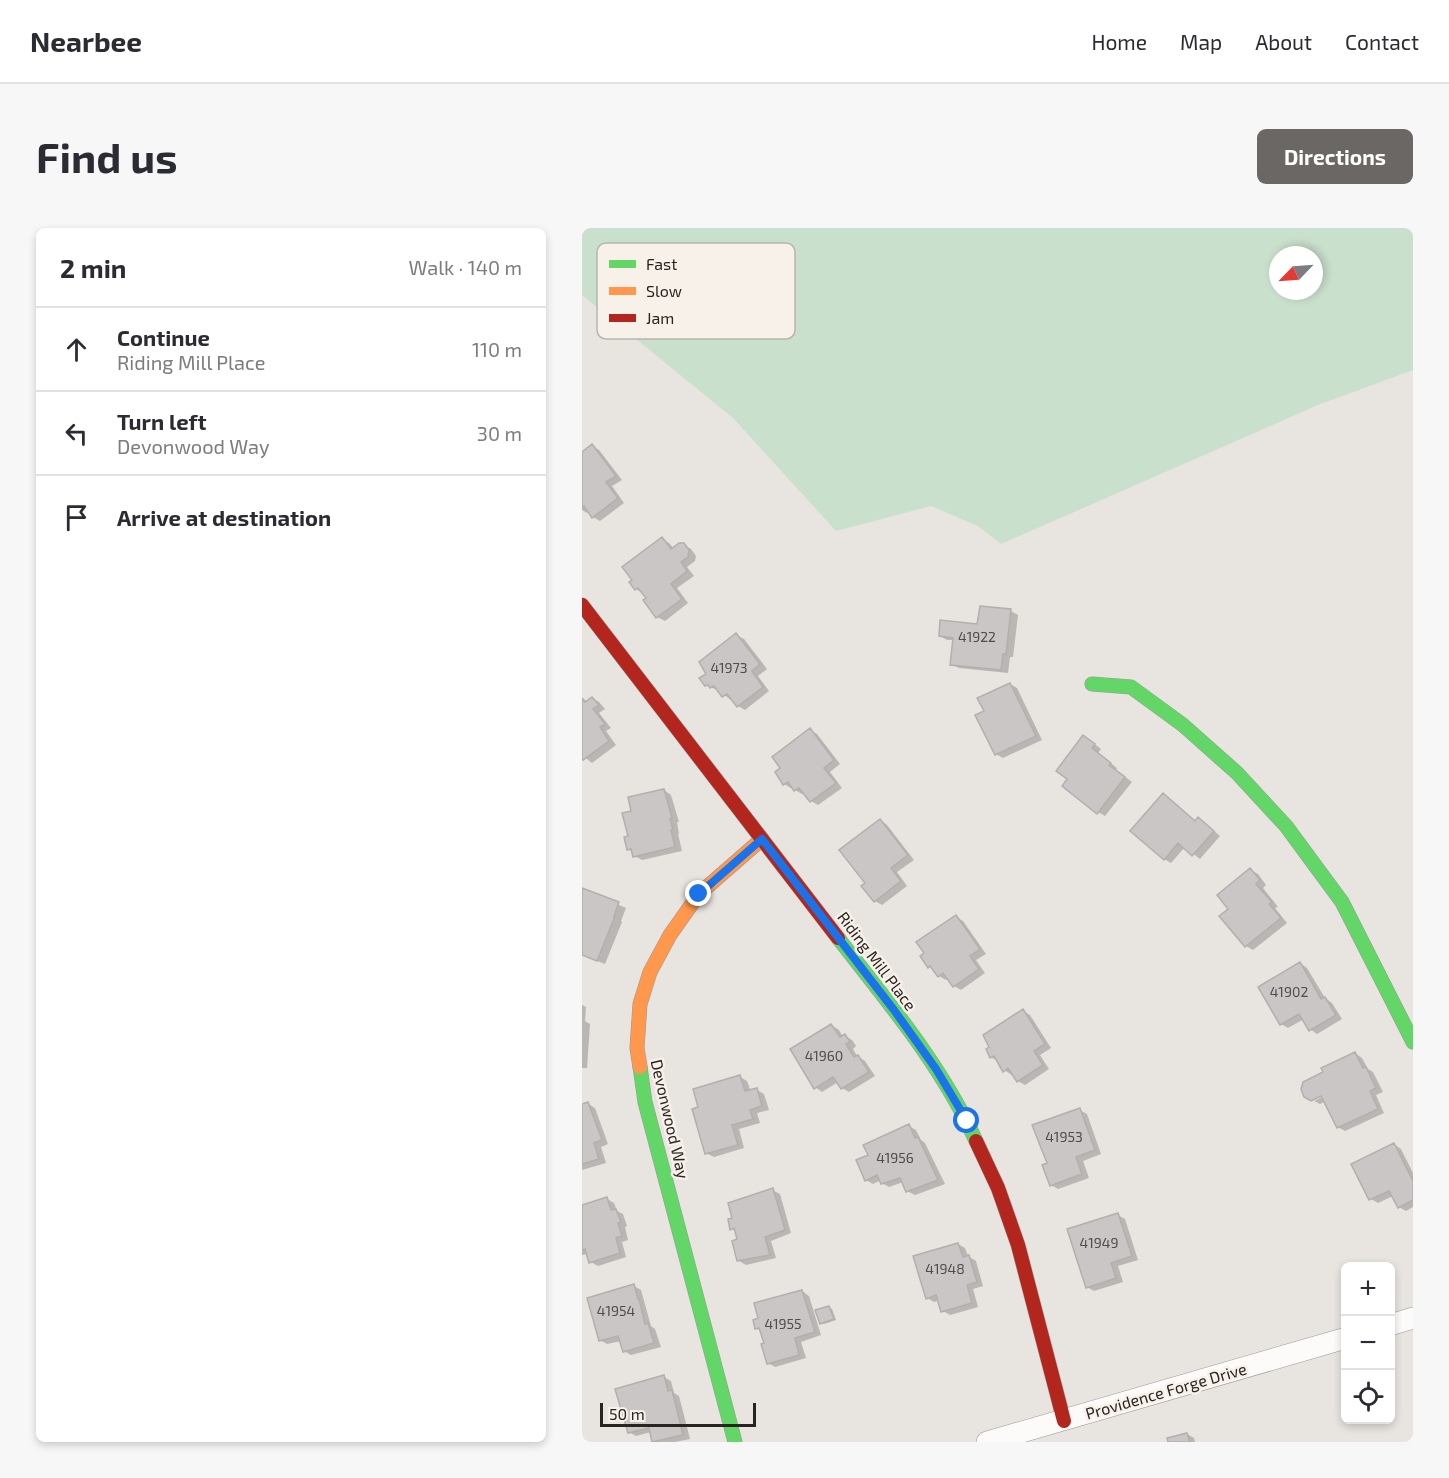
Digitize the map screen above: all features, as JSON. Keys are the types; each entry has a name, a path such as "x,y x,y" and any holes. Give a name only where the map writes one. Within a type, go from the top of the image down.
{"street":[{"name":"Riding Mill Place","path":"582,605 894,1010 936,1069 967,1121 998,1188 1018,1245 1064,1421"},
{"path":"1092,684 1131,687 1166,712 1237,773 1286,826 1342,902 1413,1042"},
{"name":"Devonwood Way","path":"735,1442 645,1102 637,1048 640,1004 650,972 669,935 699,894 762,839"},
{"path":"1395,1323 1413,1318"},
{"name":"Providence Forge Drive","path":"987,1442 1341,1339"}],"green space":[{"path":"582,228 1413,228 1413,370 1318,405 1001,544 978,526 931,506 836,531 733,418 636,339 795,339 795,243 597,243 597,307 582,295"}],"building":[{"path":"592,444 616,476 606,482 618,498 592,518 584,506 582,507 582,452"},
{"path":"662,537 671,549 679,543 684,543 689,550 688,557 681,562 687,571 671,584 682,599 656,618 643,600 646,598 638,588 635,590 629,582 632,580 622,567"},
{"path":"980,606 1011,609 1006,654 1003,654 1001,670 950,665 953,638 939,636 940,620 977,624"},
{"path":"736,633 760,664 752,671 763,687 737,707 727,694 722,697 714,686 710,688 708,685 705,686 699,678 706,674 699,662"},
{"path":"1010,683 1036,736 995,755 975,715 984,711 977,698"},
{"path":"592,697 599,705 593,709 605,724 600,727 609,741 583,760 582,699 585,702"},
{"path":"810,728 834,760 824,768 836,783 810,802 799,788 794,791 788,782 783,785 775,772 780,768 772,757"},
{"path":"1083,735 1095,744 1092,748 1111,763 1109,765 1125,777 1097,814 1062,786 1067,779 1056,771"},
{"path":"664,789 672,818 670,819 673,830 671,830 675,847 633,857 631,849 627,850 624,837 628,836 622,813 631,811 628,797"},
{"path":"1163,793 1195,821 1198,817 1214,831 1192,856 1178,843 1164,860 1130,831"},
{"path":"880,819 908,855 891,868 901,881 874,902 861,886 865,883 839,850"},
{"path":"1250,868 1260,880 1256,884 1272,902 1269,904 1281,918 1245,947 1219,916 1228,909 1217,895"},
{"path":"582,888 619,902 597,961 582,955"},
{"path":"956,915 980,949 970,956 979,969 953,987 943,973 938,977 930,966 928,968 920,956 924,953 916,942"},
{"path":"1300,962 1321,999 1325,997 1336,1015 1309,1031 1299,1014 1280,1025 1258,987"},
{"path":"1023,1009 1045,1044 1034,1051 1043,1065 1017,1082 1008,1068 1003,1072 994,1056 990,1058 986,1049 989,1047 983,1035"},
{"path":"831,1024 840,1037 845,1034 850,1042 846,1044 854,1057 858,1055 869,1072 841,1089 833,1077 814,1089 790,1049"},
{"path":"1355,1052 1363,1068 1366,1067 1376,1088 1370,1091 1378,1109 1337,1128 1321,1096 1311,1101 1304,1097 1301,1089 1303,1082 1323,1072 1321,1068"},
{"path":"740,1075 745,1091 757,1088 762,1106 750,1110 753,1119 732,1125 738,1145 705,1154 692,1109 698,1107 693,1089"},
{"path":"588,1102 602,1140 594,1143 599,1159 582,1164 582,1104"},
{"path":"1080,1108 1095,1150 1076,1157 1082,1174 1050,1186 1042,1165 1047,1163 1032,1125"},
{"path":"909,1124 915,1138 918,1137 938,1180 906,1192 900,1178 881,1184 877,1175 865,1181 856,1160 868,1155 863,1145"},
{"path":"1394,1143 1413,1178 1413,1200 1398,1208 1389,1191 1369,1200 1351,1164"},
{"path":"773,1188 785,1230 765,1237 770,1255 737,1261 732,1241 737,1239 734,1228 730,1230 728,1219 732,1218 728,1203"},
{"path":"607,1197 611,1210 616,1209 621,1222 618,1223 622,1236 616,1238 620,1253 589,1263 585,1249 582,1250 582,1205"},
{"path":"1118,1213 1132,1256 1111,1263 1116,1278 1086,1288 1067,1229"},
{"path":"958,1243 963,1257 969,1255 977,1282 967,1285 972,1303 941,1312 936,1295 926,1299 913,1256"},
{"path":"634,1284 645,1324 648,1323 654,1343 623,1352 618,1336 599,1341 587,1298"},
{"path":"802,1290 815,1332 795,1338 799,1355 767,1364 761,1344 764,1343 759,1328 755,1329 753,1320 758,1318 754,1303"},
{"path":"829,1306 834,1319 820,1324 815,1310"},
{"path":"664,1375 668,1391 672,1390 683,1435 652,1442 649,1428 628,1433 615,1389"},
{"path":"1187,1433 1190,1442 1168,1442 1167,1438"}],"traffic: fast":[{"path":"1092,684 1131,687 1183,725 1237,773 1286,826 1342,902 1413,1042"},
{"path":"838,938 931,1061 976,1141"},
{"path":"640,1067 645,1102 735,1442"}],"traffic: slow":[{"path":"640,1067 637,1048 640,1004 650,972 670,935 699,894 762,839"}],"traffic: jam":[{"path":"582,605 838,938"},
{"path":"976,1141 998,1188 1018,1245 1064,1421"}],"route":[{"path":"699,894 762,839 894,1010 936,1069 967,1121"}]}
